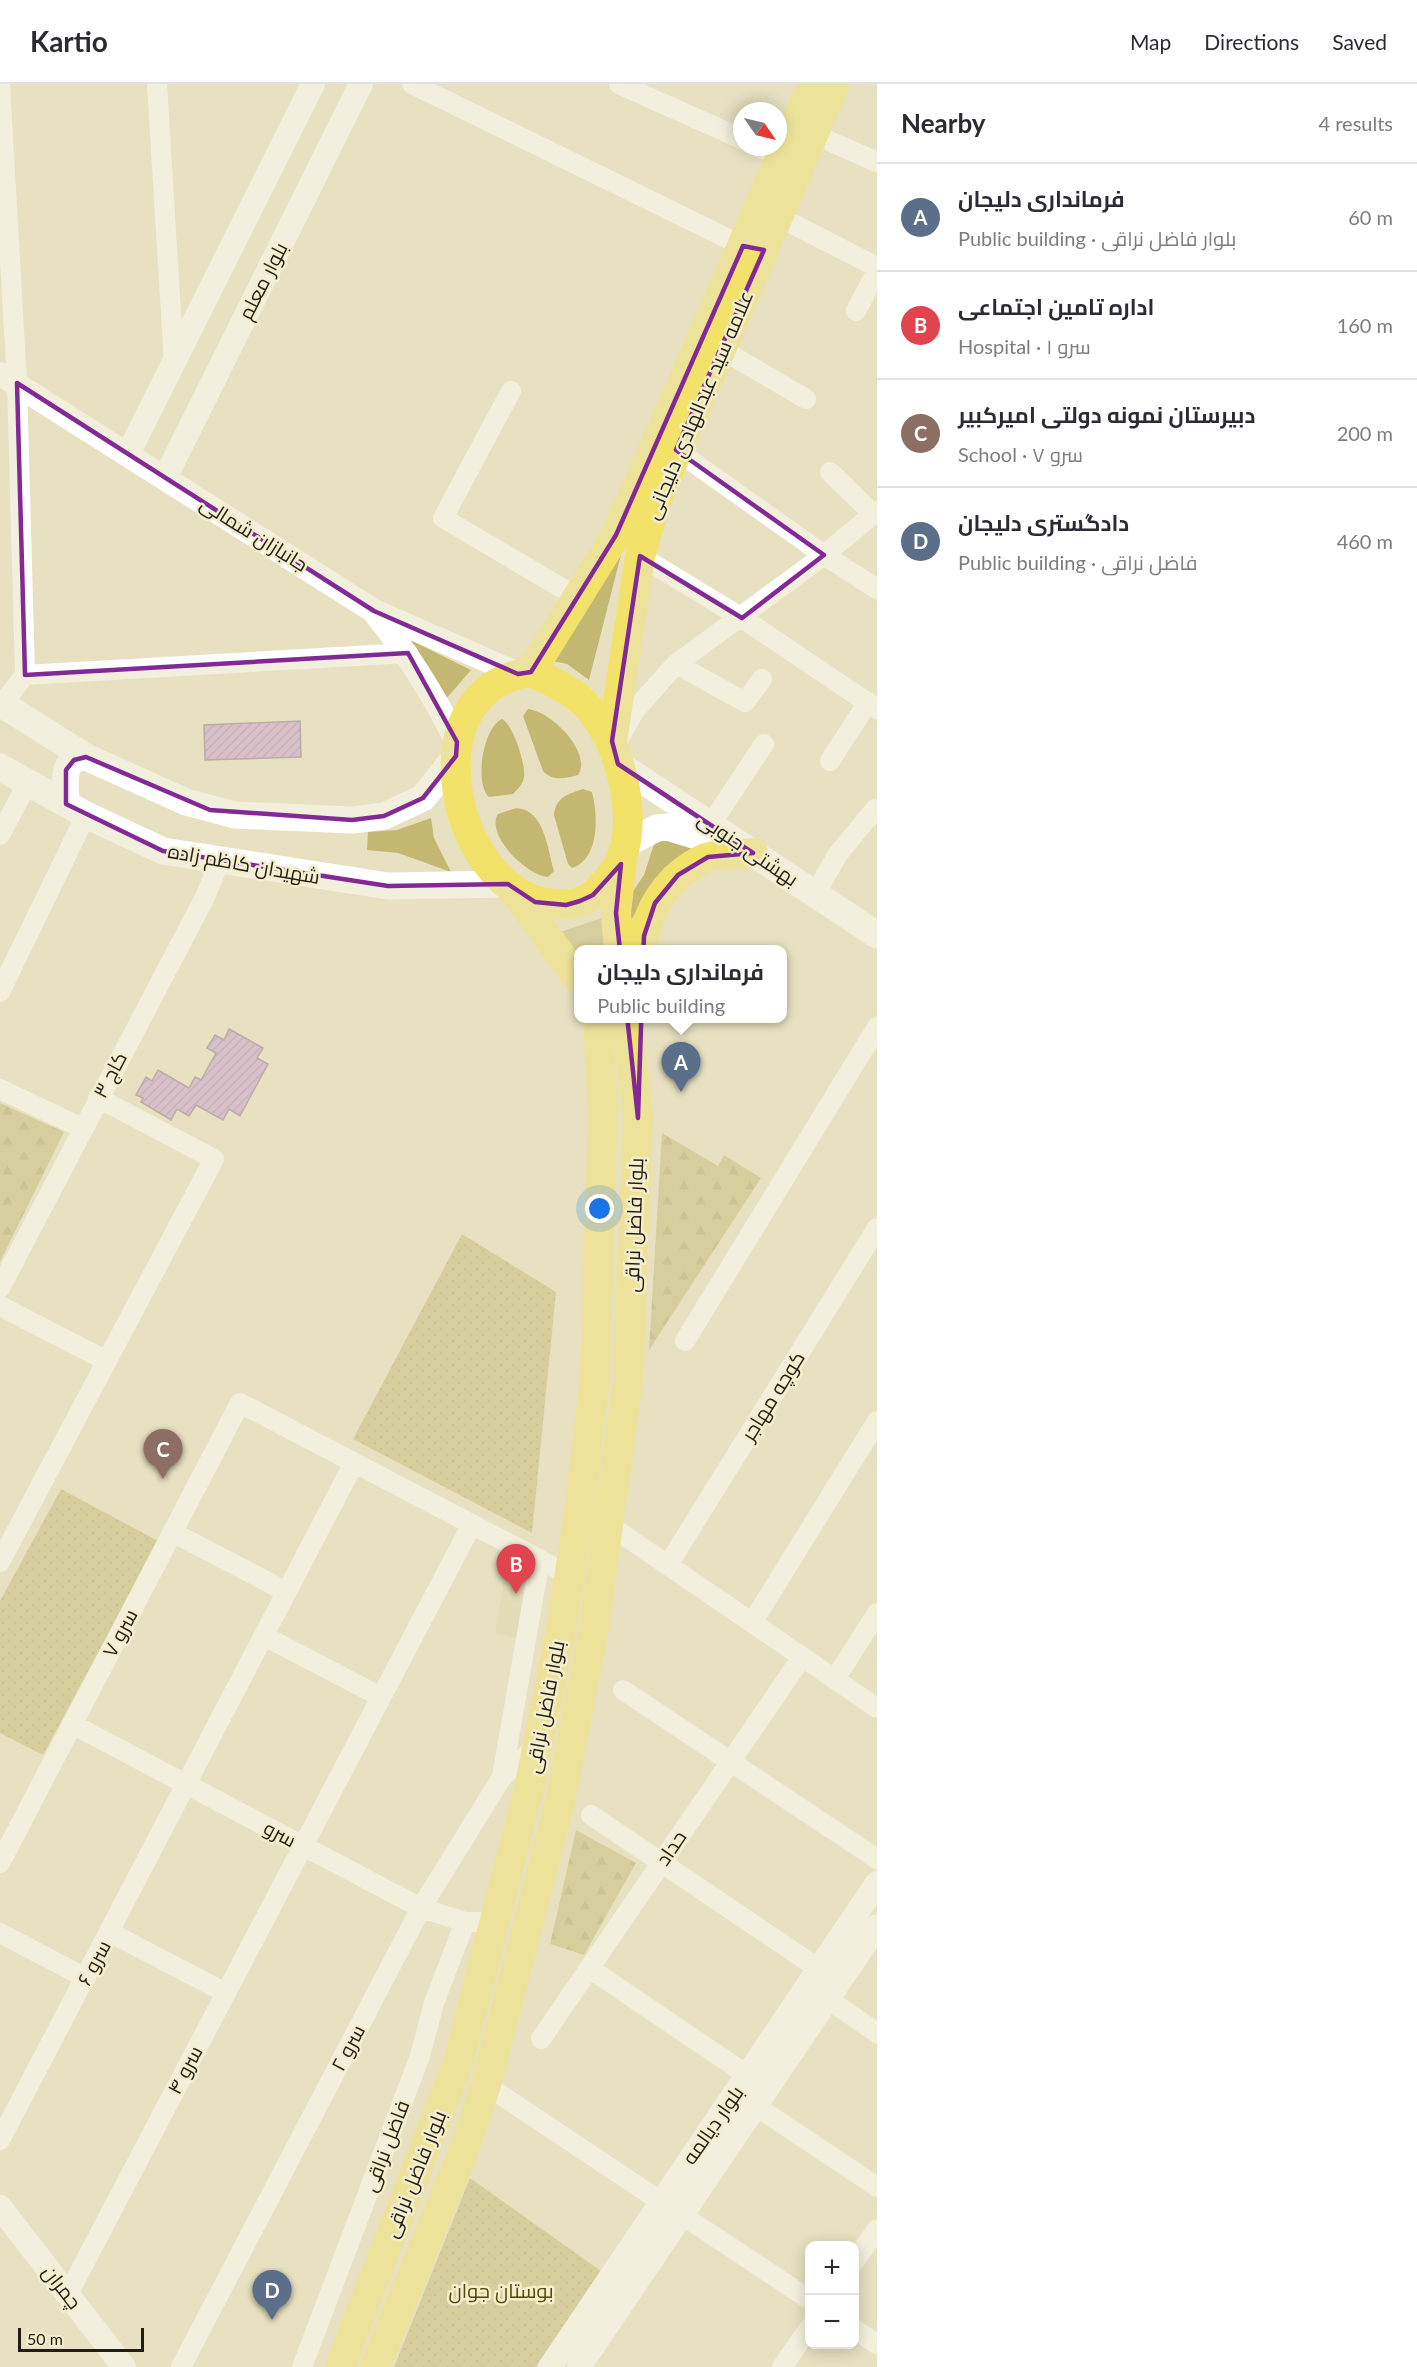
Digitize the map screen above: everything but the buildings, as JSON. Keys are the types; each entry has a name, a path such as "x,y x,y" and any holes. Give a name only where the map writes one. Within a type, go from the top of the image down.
{"main road":[{"name":"علامه سید عبدالهادی دلیجانی","path":"787,139 812,84"},
{"name":"علامه سید عبدالهادی دلیجانی","path":"787,151 813,134 835,84"},
{"name":"علامه سید عبدالهادی دلیجانی","path":"615,751 640,556 657,498 721,349 780,156"},
{"name":"علامه سید عبدالهادی دلیجانی","path":"524,673 577,597 616,535 753,248 780,217 780,156"},
{"path":"574,973 511,888 489,865 471,834 460,803 456,749 464,716 485,690 524,673 561,685 586,704 615,751 626,797 616,913 619,945"},
{"path":"1,703 87,757 186,802 235,815 352,820 384,816 423,798 456,749"},
{"name":"بهشتی جنوبی","path":"615,751 711,824 877,935"},
{"path":"76,809 66,770 74,760 87,757"},
{"name":"شهیدان کاظم زاده","path":"0,767 76,809 163,851 388,886 511,888"},
{"path":"511,888 535,902 566,905 580,901 593,895 623,851 657,828 668,827 753,853"},
{"path":"643,945 644,936 656,903 678,875 708,857 753,853"},
{"name":"بلوار فاضل نراقی","path":"340,2367 458,2063 538,1745 569,1575 595,1377 603,1118 598,1023"},
{"name":"بلوار فاضل نراقی","path":"375,2367 463,2152 486,2085 560,1802 593,1634 628,1380 638,1118 628,1023"},
{"path":"638,1118 641,1023"}],"street":[{"path":"0,84 8,379 25,675 1,703"},
{"path":"157,84 174,364"},
{"path":"128,454 313,84"},
{"name":"بلوار معلم","path":"165,478 361,84"},
{"path":"412,84 753,248"},
{"path":"632,87 733,135"},
{"path":"813,134 877,162"},
{"path":"780,217 877,269 856,310"},
{"path":"721,349 806,399"},
{"name":"جانبازان شمالی","path":"8,379 374,611 524,673"},
{"path":"511,392 443,518 577,597"},
{"path":"676,450 824,555 877,589"},
{"path":"615,751 635,710 676,664 742,618 875,513 830,472"},
{"path":"640,556 742,618 873,705 830,761"},
{"path":"374,611 408,653 435,698 456,749"},
{"path":"25,675 408,653"},
{"path":"676,664 745,702 762,679"},
{"path":"711,824 764,744"},
{"path":"0,835 28,782"},
{"path":"0,992 76,809"},
{"path":"815,894 838,854 875,809"},
{"name":"کاج ۳","path":"0,1288 205,897 220,861"},
{"path":"685,1341 877,1027"},
{"path":"0,1089 82,1128"},
{"path":"0,1562 214,1159 98,1098"},
{"name":"کوچه مهاجر","path":"668,1565 877,1228"},
{"path":"0,1306 107,1360"},
{"name":"سرو ۷","path":"0,1863 240,1403 354,1463"},
{"path":"752,1623 877,1421"},
{"path":"354,1463 569,1575"},
{"name":"سرو ۶","path":"0,2140 354,1463"},
{"name":"سرو ۴","path":"68,2294 472,1524"},
{"path":"609,1525 877,1708"},
{"path":"172,1532 287,1592"},
{"path":"502,1777 540,1560"},
{"path":"834,1679 877,1613"},
{"path":"264,1636 381,1697"},
{"name":"حداد","path":"541,2038 802,1657"},
{"path":"623,1690 877,1859"},
{"name":"سرو","path":"72,1724 421,1908 465,1922 495,1922"},
{"name":"سرو ۲","path":"181,2367 421,1908 502,1777 538,1745"},
{"path":"591,1815 819,1969"},
{"name":"بلوار دیالمه","path":"550,2367 877,1883"},
{"name":"فاضل نراقی","path":"302,2367 420,2056 434,2003 465,1922"},
{"name":"بلوار دیالمه","path":"579,2367 877,1926"},
{"path":"109,1932 226,1993"},
{"path":"0,1933 86,1978"},
{"path":"589,1968 747,2075"},
{"path":"828,1999 877,2032"},
{"path":"486,2085 805,2297"},
{"path":"756,2106 877,2187"},
{"name":"چمران","path":"0,2207 124,2367"},
{"path":"859,2256 877,2229"},
{"path":"599,2367 606,2328"},
{"path":"859,2333 877,2344"},
{"path":"782,2367 805,2334"}],"highlighted area":[{"path":"743,246 764,250 676,450 824,555 742,618 640,556 612,741 618,764 753,853 708,857 678,875 655,903 644,936 638,1118 616,913 621,864 593,895 580,901 566,905 535,902 508,884 388,886 163,851 66,804 66,770 74,760 86,757 210,810 352,820 384,816 423,798 456,756 457,742 408,653 25,675 17,383 374,611 518,674 531,672 616,535"}],"shaded area":[{"path":"507,1562 534,1576 524,1639 495,1634"}],"green space":[{"path":"625,539 589,680 567,664 548,660"},
{"path":"398,634 471,670 445,700"},
{"path":"528,709 548,717 567,734 580,756 581,766 578,775 555,778 543,771 523,716"},
{"path":"502,719 510,728 518,745 524,777 513,794 489,797 484,790 482,780 483,756 490,733 495,724"},
{"path":"583,789 592,792 595,835 588,856 572,868 568,864 554,815 560,800"},
{"path":"516,808 526,810 539,823 547,841 554,871 548,877 539,875 520,862 510,853 497,833 498,814"},
{"path":"431,818 434,838 451,872 398,853 367,850 368,832 397,830"},
{"path":"656,838 709,851 649,890 630,922 625,903 644,875"},
{"path":"605,917 608,945 574,945 574,960 554,934"},
{"path":"0,1103 64,1132 0,1262"},
{"path":"662,1133 718,1166 724,1155 761,1178 649,1350"},
{"path":"462,1234 556,1292 532,1533 353,1439"},
{"path":"61,1489 158,1541 43,1755 0,1733 0,1601"},
{"path":"576,1830 636,1863 584,1955 550,1944"},
{"name":"بوستان جوان","path":"470,2178 601,2271 536,2367 394,2367"}],"place":[{"name":"فرمانداری دلیجان","path":"681,1092"},
{"name":"دبیرستان نمونه دولتی امیرکبیر","path":"163,1479"},
{"name":"اداره تامین اجتماعی","path":"516,1594"},
{"name":"دادگستری دلیجان","path":"272,2320"}]}
